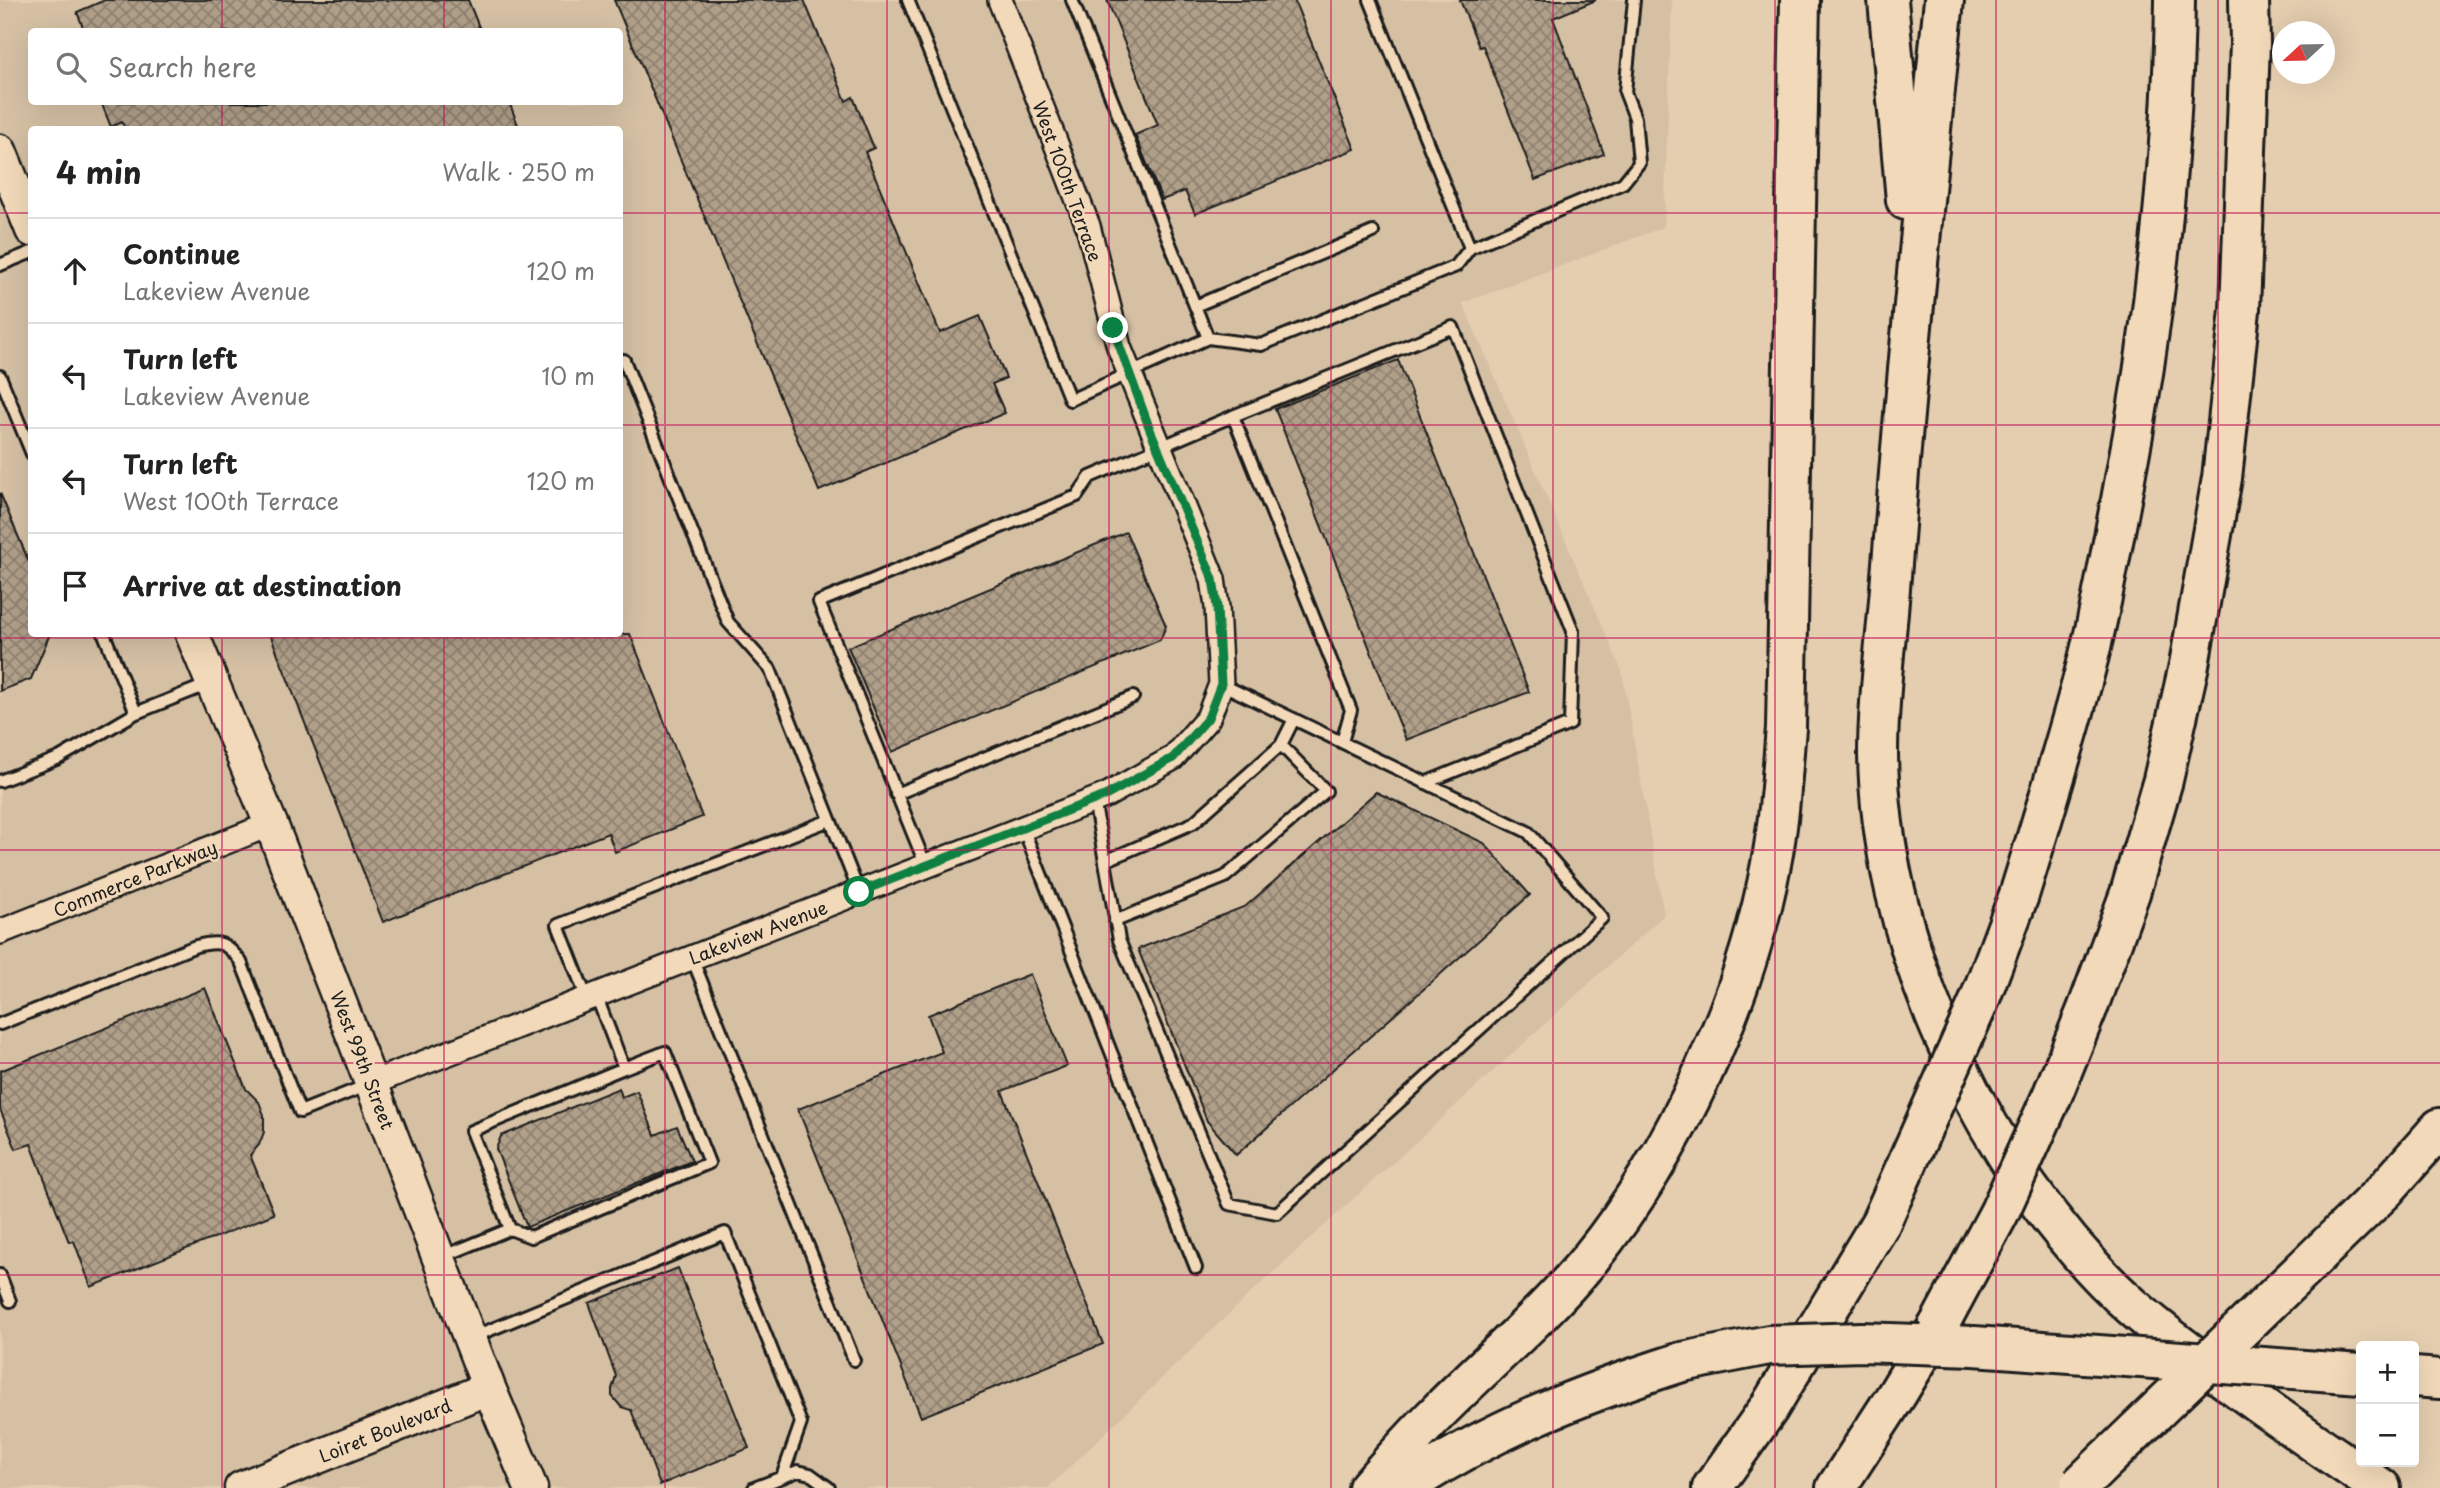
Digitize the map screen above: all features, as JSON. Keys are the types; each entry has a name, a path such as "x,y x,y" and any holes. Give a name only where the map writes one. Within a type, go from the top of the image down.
{"highway":[{"path":"1368,1488 1436,1414 1557,1296 1622,1216 1678,1124 1704,1069 1728,1008 1759,913 1771,865 1779,813 1786,728 1800,0"},
{"path":"1888,0 1914,293"},
{"path":"1944,0 1914,293 1881,685 1878,751 1886,845 1913,959 1969,1092 1986,1123 2050,1217 2090,1266 2134,1310 2170,1339 2381,1488"},
{"path":"1712,1488 1769,1408 1881,1222 1978,1004 2019,895 2051,793 2085,669 2133,442 2161,237 2171,132 2175,0"},
{"path":"1836,1488 1940,1323 1999,1213 2052,1096 2088,1007 2130,893 2163,780 2189,664 2222,478 2240,310 2250,43 2249,0"},
{"path":"2078,1487 2385,1190 2440,1128"},
{"path":"1403,1488 1431,1469 1543,1411 1604,1387 1682,1362 1769,1345 1861,1342 1974,1346 2356,1374"},
{"path":"2419,1377 2440,1379"}],"street":[{"name":"West 100th Terrace","path":"1000,0 1088,226 1113,328 1129,375 1213,579 1221,684"},
{"path":"0,151 28,220"},
{"name":"West 99th Street","path":"193,637 271,824 489,1388 531,1488"},
{"name":"Lakeview Avenue","path":"372,1083 1094,800 1173,758 1208,718 1221,684"},
{"name":"Commerce Parkway","path":"0,932 271,824"},
{"name":"Loiret Boulevard","path":"241,1488 489,1388"}],"lane":[{"path":"908,0 1070,400 1208,338 1261,345 1456,265 1470,248 1623,183 1639,163 1634,118 1625,92 1634,0"},
{"path":"1072,0 1208,338"},
{"path":"1370,0 1470,248"},
{"path":"1195,306 1373,232"},
{"path":"0,265 28,254"},
{"path":"926,866 819,602 1077,496 1090,477 1158,447 1453,327 1573,631 1570,724 1425,783"},
{"path":"624,360 728,622 770,669 859,892"},
{"path":"0,376 28,444"},
{"path":"1233,416 1351,710 1342,742"},
{"path":"105,637 136,713"},
{"path":"0,781 59,758 136,713 211,683"},
{"path":"1094,800 1119,940 1229,1204 1277,1213 1602,918 1528,832 1221,684"},
{"path":"897,794 1133,697"},
{"path":"1105,861 1193,823 1281,745 1294,719"},
{"path":"1115,921 1225,877 1326,791 1281,745"},
{"path":"624,1068 558,925 830,820"},
{"path":"1023,828 1196,1268"},
{"path":"0,1024 196,946 213,942 229,946 241,961 300,1112 372,1083"},
{"path":"692,958 854,1360"},
{"path":"439,1258 510,1229 530,1237 709,1163 665,1052 471,1131 510,1229"},
{"path":"470,1338 725,1233 801,1423 782,1477"},
{"path":"0,1275 10,1301"},
{"path":"754,1488 797,1471 810,1474 829,1488"}],"shaded area":[{"path":"0,0 1672,0 1664,227 1463,303 1622,671 1664,915 1255,1289 1048,1488 0,1488"}],"building":[{"path":"105,0 468,0 479,28 83,28 77,12"},
{"path":"614,0 804,0 846,101 853,97 874,148 865,152 940,333 980,316 1006,378 992,384 1005,413 819,491"},
{"path":"1107,0 1294,0 1355,149 1195,214 1185,191 1162,200 1135,135 1158,125"},
{"path":"1460,0 1596,0 1553,18 1604,154 1535,180 1483,46 1479,47"},
{"path":"102,105 510,105 518,126 124,126 122,122 111,126"},
{"path":"1398,360 1529,692 1406,740 1275,409"},
{"path":"0,493 28,560 28,637 49,637 31,679 0,691"},
{"path":"1126,532 1166,626 1160,640 892,752 848,647"},
{"path":"623,634 630,634 702,817 615,852 608,833 383,922 271,637 623,637"},
{"path":"1376,792 1484,843 1530,895 1236,1155 1207,1121 1138,949 1246,906"},
{"path":"1030,974 1067,1066 1002,1091 1103,1344 921,1417 798,1109 942,1052 928,1015"},
{"path":"205,988 246,1089 259,1102 264,1115 264,1132 259,1145 250,1155 274,1214 91,1287 74,1241 69,1242 31,1144 16,1149 0,1109 0,1071"},
{"path":"619,1088 622,1097 637,1091 655,1135 677,1126 692,1161 527,1227 496,1149 501,1136"},
{"path":"678,1268 749,1448 660,1485 631,1410 621,1407 612,1396 616,1376 589,1303"}],"route":[{"path":"859,892 1107,795 1173,758 1208,718 1221,684 1213,579 1149,427 1113,328"}]}
